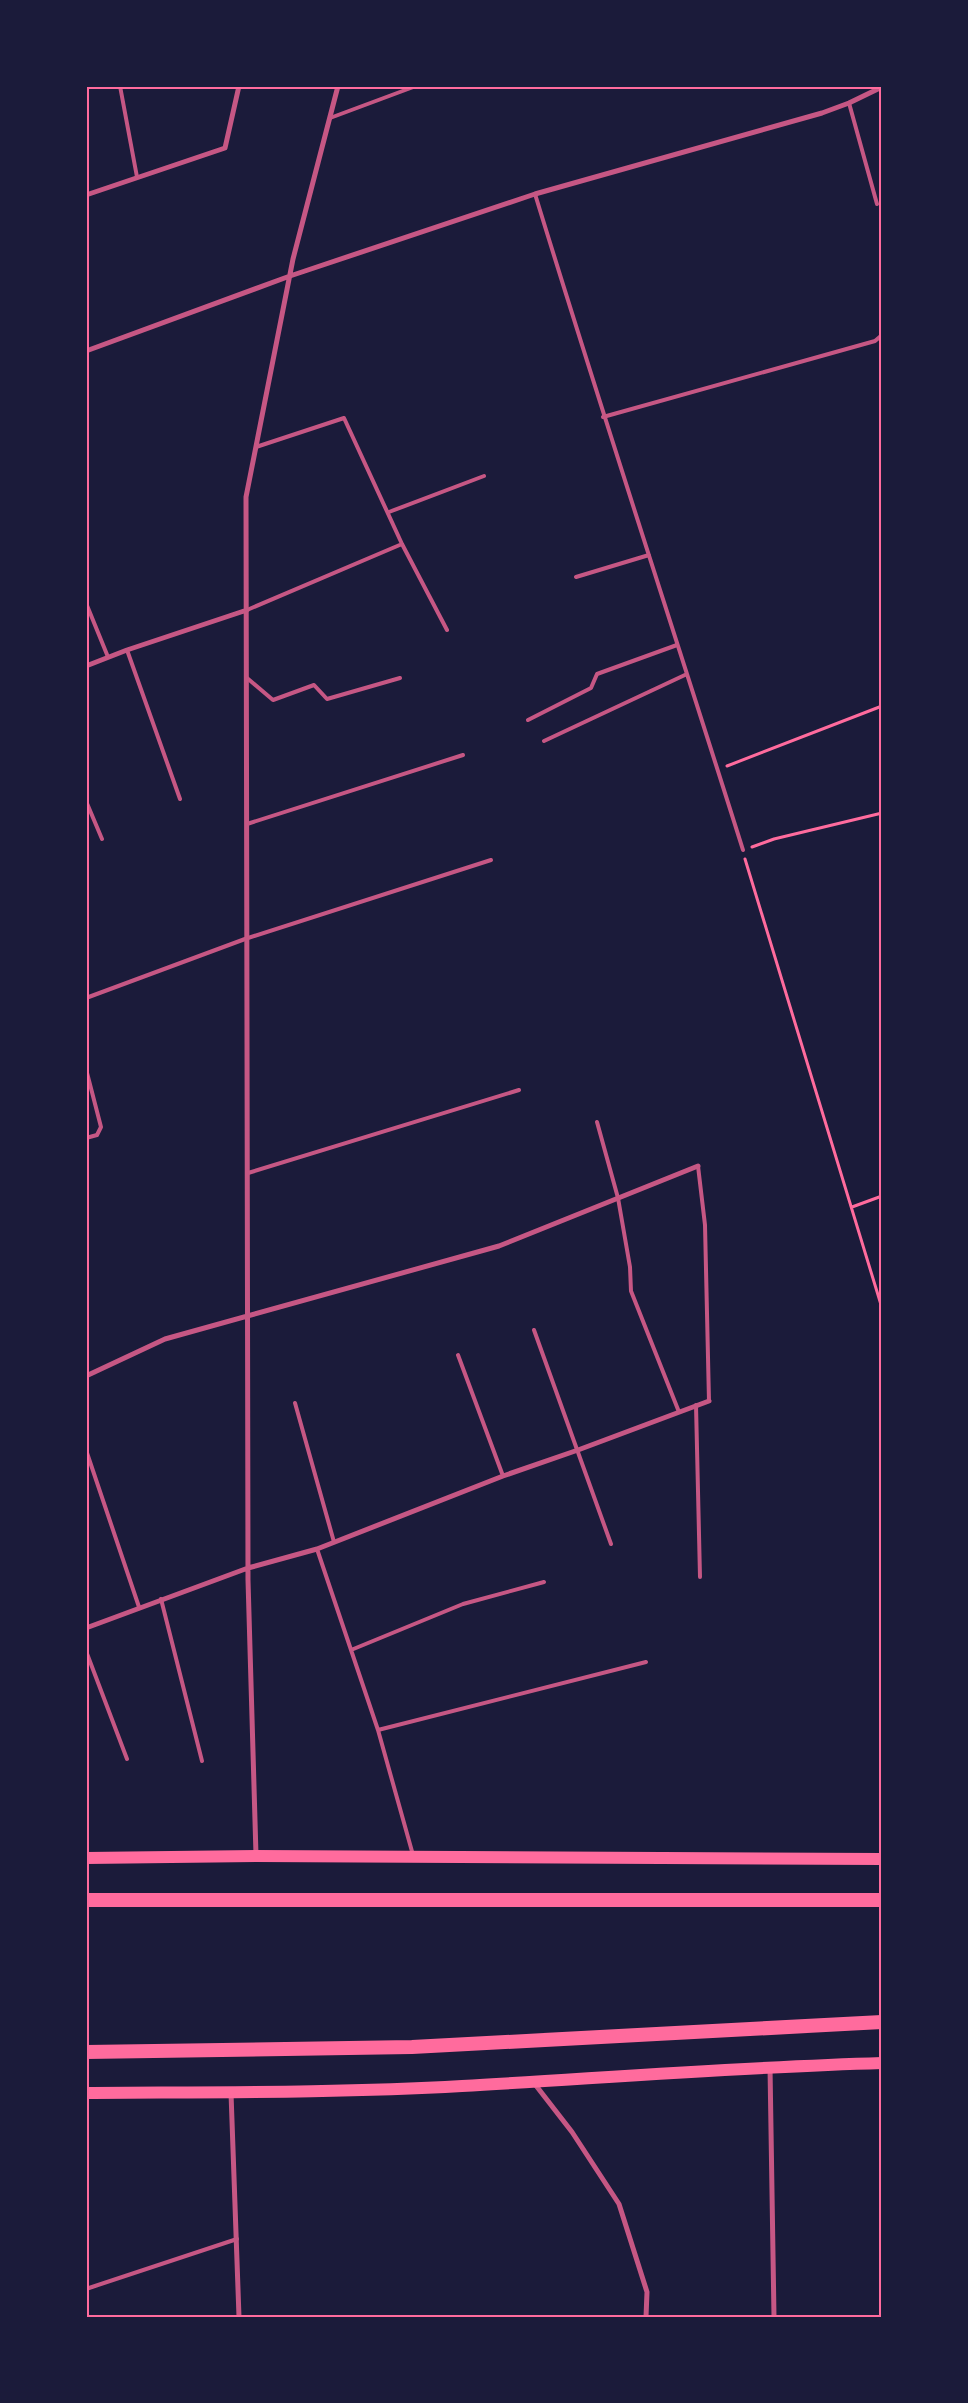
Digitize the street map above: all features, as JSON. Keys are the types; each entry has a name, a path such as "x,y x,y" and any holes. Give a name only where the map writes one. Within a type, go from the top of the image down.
{"highway":[{"path":"86,1900 882,1900"},
{"path":"86,2052 412,2047 882,2022"}],"main road":[{"path":"86,1858 256,1856 882,1859"},
{"path":"86,2093 231,2092 461,2086 770,2066 882,2064"}],"street":[{"path":"86,195 225,148 239,86"},
{"path":"256,1856 248,1568 248,1174 245,939 248,678 246,497 290,276 338,86"},
{"path":"86,351 290,276 535,194 849,103 882,87"},
{"path":"86,666 127,650 247,610"},
{"path":"86,1376 165,1339 499,1246 698,1166"},
{"path":"86,1628 161,1598 248,1568 317,1549 503,1476 709,1401"},
{"path":"770,2066 774,2317"},
{"path":"532,2081 572,2132 619,2204 647,2292 646,2317"},
{"path":"231,2092 239,2317"}],"lane":[{"path":"120,86 137,177"},
{"path":"330,118 416,86"},
{"path":"849,103 877,204"},
{"path":"535,194 602,417 650,555 743,850"},
{"path":"602,417 875,341 882,335"},
{"path":"256,446 344,418 390,512 402,544 447,630"},
{"path":"390,512 484,476"},
{"path":"247,610 402,544"},
{"path":"576,577 650,555"},
{"path":"86,603 108,657"},
{"path":"528,720 591,688 597,674 677,645"},
{"path":"127,650 180,799"},
{"path":"544,741 687,674"},
{"path":"248,678 273,700 314,686 327,699 400,678"},
{"path":"247,824 463,755"},
{"path":"86,801 102,839"},
{"path":"86,998 245,939 491,860"},
{"path":"86,1069 101,1127 96,1135 86,1138"},
{"path":"248,1174 519,1090"},
{"path":"598,1122 618,1198 630,1268 631,1291 679,1412"},
{"path":"698,1166 705,1225 709,1401"},
{"path":"534,1330 612,1544"},
{"path":"458,1355 503,1476"},
{"path":"295,1403 334,1542"},
{"path":"696,1405 700,1577"},
{"path":"86,1450 139,1607"},
{"path":"317,1549 378,1730 414,1858"},
{"path":"351,1650 463,1604 544,1582"},
{"path":"161,1598 202,1761"},
{"path":"86,1651 127,1759"},
{"path":"378,1730 646,1662"},
{"path":"86,2289 237,2239"}],"path":[{"path":"717,770 882,706"},
{"path":"882,813 774,839 743,850 882,1308"},
{"path":"852,1207 882,1196"}]}
